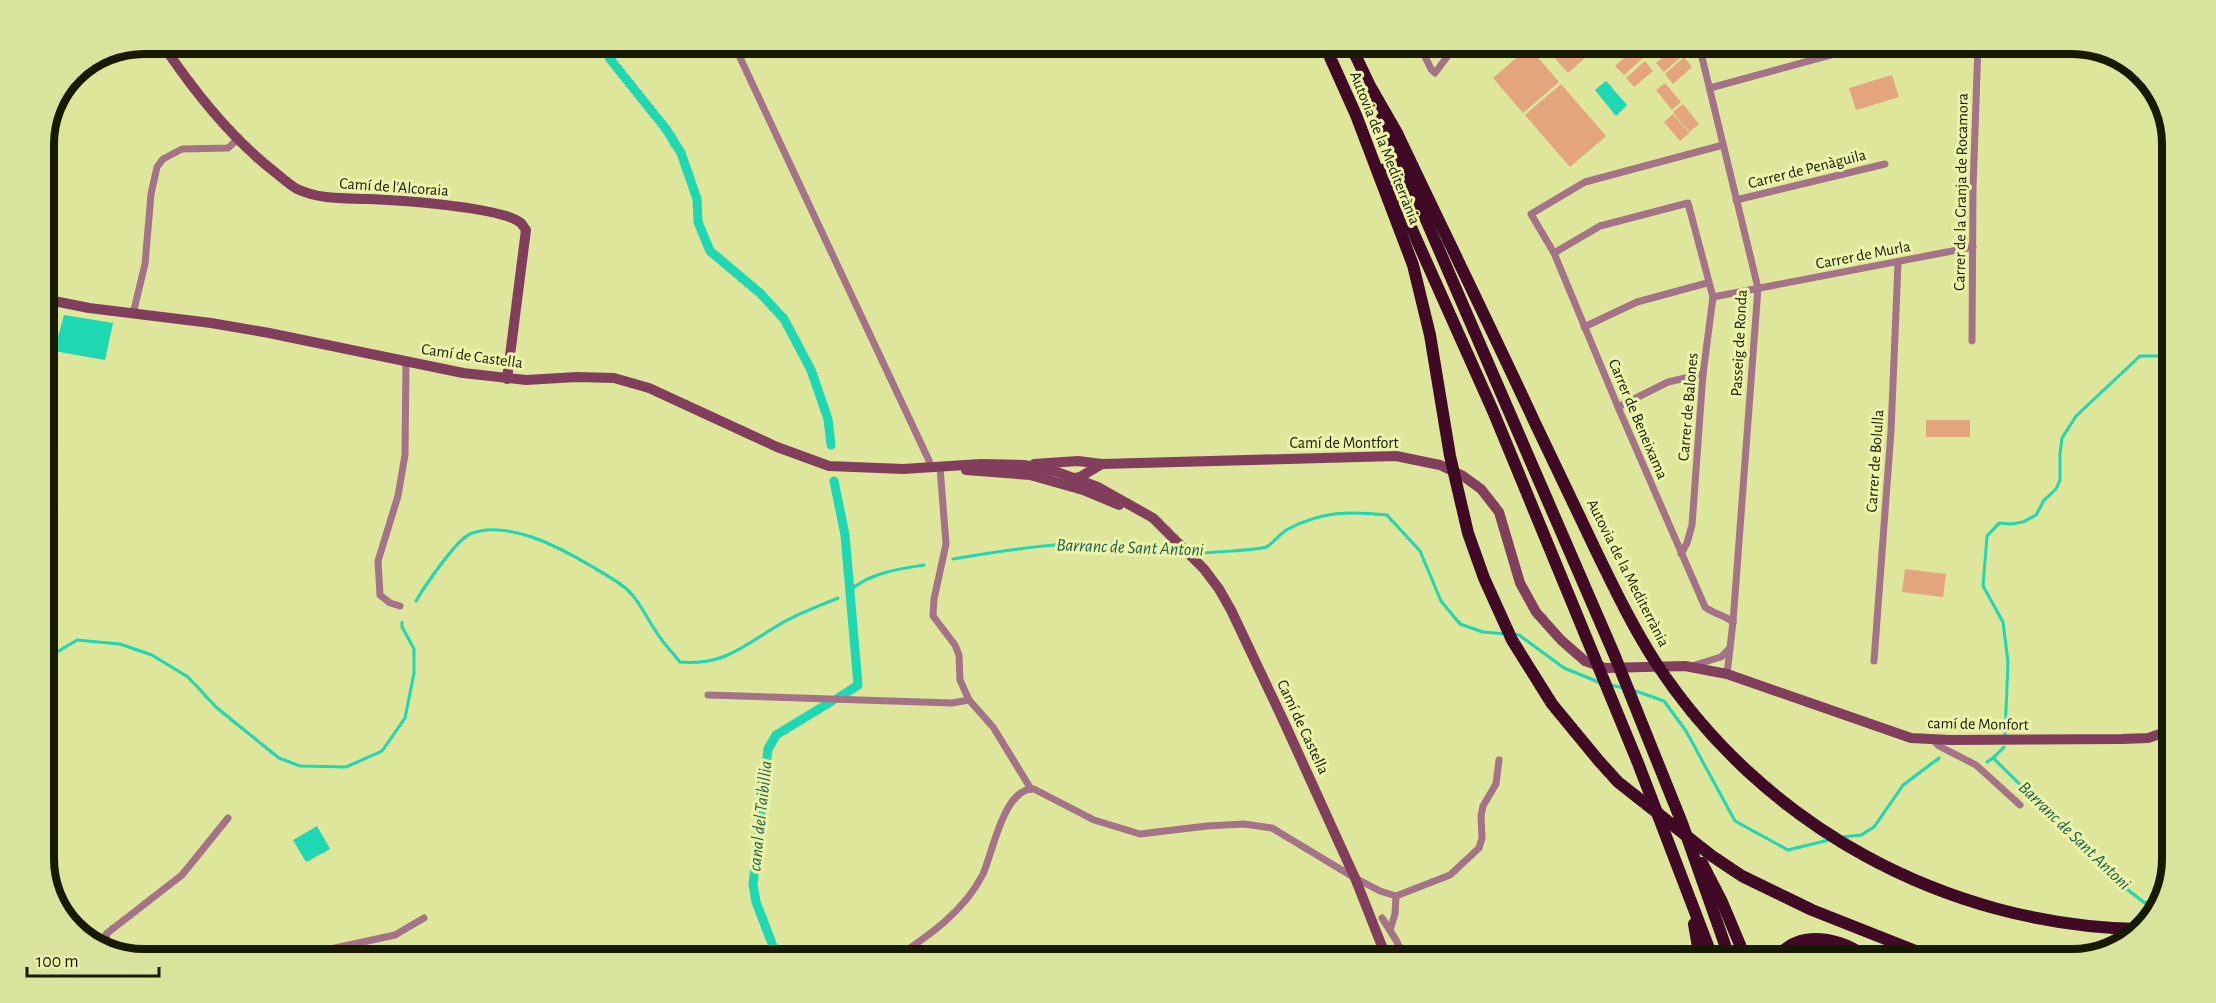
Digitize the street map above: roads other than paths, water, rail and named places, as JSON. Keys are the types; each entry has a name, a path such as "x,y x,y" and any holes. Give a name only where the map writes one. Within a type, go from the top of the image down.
{"highway":[{"name":"Autovia de la Mediterrània","path":"1329,54 1356,115 1399,225 1422,298 1450,456 1468,533 1512,640 1535,679 1552,704 1618,782 1712,856 1742,876 1812,910 1909,949"},
{"name":"Autovia de la Mediterrània","path":"1355,54 1397,133 1636,631 1680,696 1727,751 1793,810 1887,868 1990,908 2029,918 2062,924 2130,928"},
{"path":"1370,86 1390,141 1614,654 1682,823 1726,949"},
{"path":"1356,115 1375,146 1493,411 1593,652 1709,949"},
{"path":"1682,823 1722,902 1741,949"},
{"path":"1692,902 1698,949"},
{"path":"1787,949 1804,940 1822,938 1854,949"}],"main road":[{"name":"Camí de l'Alcoraia","path":"169,54 190,85 238,138 261,161 296,189 322,198 378,199 473,208 500,214 520,222 526,230 507,379"},
{"name":"Camí de Castella","path":"54,301 269,333 463,374 526,380 577,376 614,378 649,388 777,447 830,466 869,469 955,466 970,471 1021,469 1074,478 1098,487 1153,518 1204,568 1231,610 1355,878 1383,949"},
{"name":"Camí de Montfort","path":"1021,469 1078,461 1102,464 1396,456 1440,465 1463,476 1481,489 1499,512 1520,583 1536,612 1576,655 1605,668 1685,666 1726,674"},
{"path":"1074,478 1078,461"},
{"path":"1074,478 1102,464"},
{"path":"1098,487 1098,470 1102,464"},
{"name":"Camí de Castella","path":"1021,469 1116,504 1160,526"},
{"path":"1074,478 1116,504"},
{"name":"camí de Monfort","path":"1726,674 1911,738 2122,739 2148,738 2162,733"}],"street":[{"path":"738,54 936,467 946,544 934,599 933,616 955,645 959,655 960,680 969,700 993,727 1030,789 1094,820 1140,834 1244,824 1272,828 1355,878 1380,891 1396,896 1450,875 1479,848 1482,838 1483,806 1496,784 1499,760"},
{"path":"1424,54 1435,73 1449,54"},
{"name":"Passeig de Ronda","path":"1701,54 1758,288 1733,622 1726,674"},
{"path":"1710,87 1834,54"},
{"name":"Carrer de la Granja de Rocamora","path":"1972,341 1973,189 1978,54"},
{"path":"132,314 145,264 151,194 157,167 163,159 182,149 228,147 238,138"},
{"name":"Carrer de Beneixama","path":"1723,145 1585,182 1531,214 1554,253 1705,607 1733,622"},
{"name":"Carrer de Penàguila","path":"1736,200 1885,164"},
{"path":"1554,253 1600,226 1688,203 1707,283 1713,297 1758,288"},
{"name":"Carrer de Murla","path":"1758,288 1974,247"},
{"name":"Carrer de Bolulla","path":"1875,661 1891,431 1898,262"},
{"path":"1584,327 1637,302 1707,283"},
{"name":"Carrer de Balones","path":"1681,554 1688,543 1692,525 1703,374 1713,297"},
{"path":"400,606 390,603 380,595 378,561 398,496 405,455 406,361"},
{"path":"1618,407 1668,382 1703,374"},
{"path":"1685,666 1704,664 1721,657 1730,648"},
{"path":"708,695 952,703 969,700"},
{"path":"1932,739 1939,746 1976,765 2020,805"},
{"path":"909,949 968,900 983,873 1000,824 1016,795 1030,789"},
{"path":"107,941 106,934 182,875 228,818"},
{"path":"1390,930 1395,914 1396,896"},
{"path":"330,949 395,935 424,918"},
{"path":"1382,918 1400,949"}],"water":[{"path":"1606,81 1627,105 1616,116 1595,90"},
{"path":"64,315 113,323 105,360 54,351"},
{"path":"317,826 330,849 306,862 293,840"}],"waterway":[{"name":"canal del Taibillia","path":"608,54 666,129 681,153 697,199 698,222 710,251 760,293 784,319 811,370 828,419 831,445"},
{"path":"2005,734 2008,662 2003,622 1983,586 1987,536 1999,523 2023,522 2036,515 2044,500 2056,489 2060,480 2062,438 2076,416 2140,356 2162,356"},
{"name":"canal del Taibillia","path":"834,481 845,535 858,685 838,698"},
{"name":"Barranc de Sant Antoni","path":"1192,553 1266,547 1288,529 1325,516 1348,513 1387,515 1420,551 1441,601 1460,624 1483,632 1507,634"},
{"name":"Barranc de Sant Antoni","path":"416,601 457,545 470,534 485,530 500,530 532,537 578,559 620,584 633,596 659,637 680,662 710,661 723,657 746,646 789,619 838,598"},
{"name":"Barranc de Sant Antoni","path":"953,559 1018,549 1084,544 1134,546 1182,553"},
{"path":"853,588 878,575 924,565"},
{"name":"Barranc de Sant Antoni","path":"54,658 57,652 77,640 120,644 152,655 188,677 217,708 279,758 300,766 346,767 382,751 405,718 414,673 414,649 402,627 402,622"},
{"name":"Barranc de Sant Antoni","path":"1513,634 1519,635 1564,668 1601,683"},
{"name":"Barranc de Sant Antoni","path":"1610,685 1624,688"},
{"name":"Barranc de Sant Antoni","path":"1633,690 1664,701 1686,731 1735,821 1788,850 1833,839"},
{"name":"canal del Taibillia","path":"774,949 756,902 753,884 768,749 776,735 832,701"},
{"path":"1993,758 2004,747"},
{"name":"Barranc de Sant Antoni","path":"1842,837 1861,835 1874,827 1903,785 1939,758"},
{"name":"Barranc de Sant Antoni","path":"1987,762 1993,758 2128,890 2145,903 2152,899"}]}
